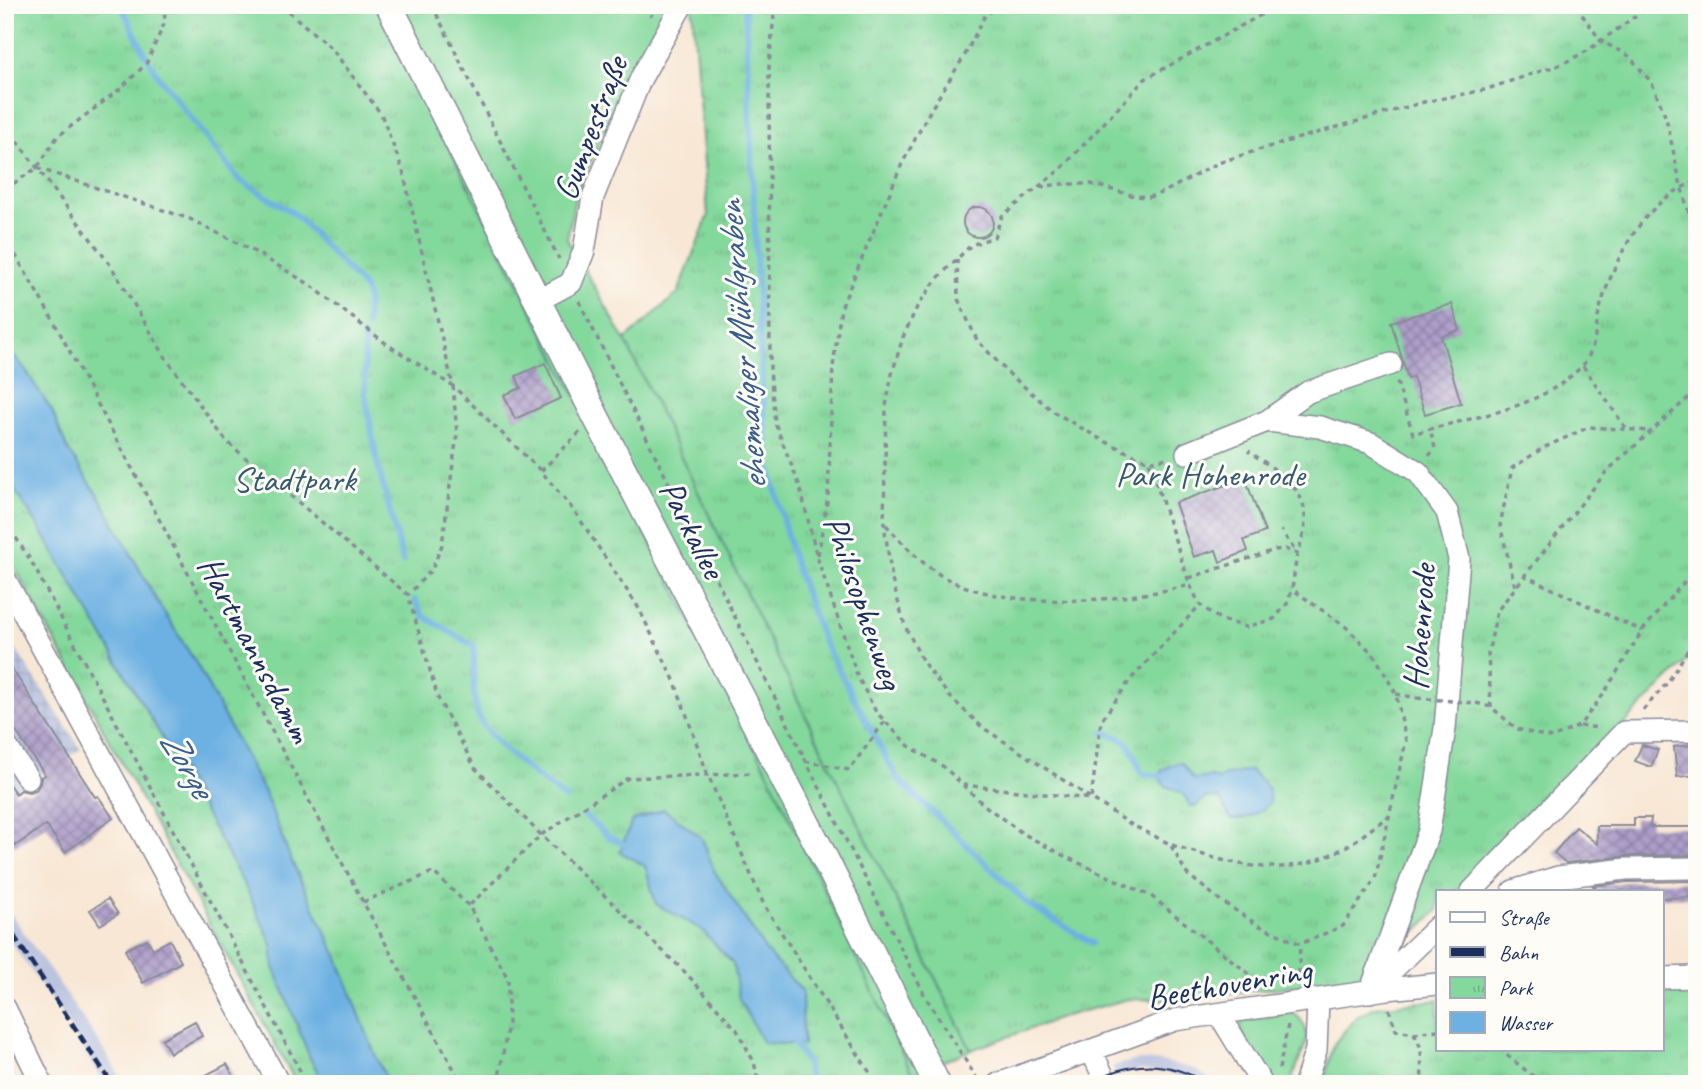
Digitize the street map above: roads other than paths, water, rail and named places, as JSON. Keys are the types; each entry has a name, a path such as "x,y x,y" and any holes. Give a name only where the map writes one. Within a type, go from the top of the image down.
{"main road":[{"name":"Parkallee","path":"388,5 937,1084"}],"street":[{"name":"Gumpestraße","path":"537,301 571,283 584,251 593,197 641,78 682,5"},
{"path":"1187,453 1268,421 1308,392 1391,364"},
{"name":"Hohenrode","path":"1268,421 1320,427 1371,443 1418,472 1447,512 1459,559 1445,728 1429,831 1370,992"},
{"path":"5,579 279,1084"},
{"path":"1473,890 1624,732 1697,731"},
{"path":"5,744 29,779"},
{"path":"1516,890 1558,877 1626,869 1697,868"},
{"path":"1370,992 1436,928"},
{"path":"1664,978 1697,977"},
{"name":"Beethovenring","path":"998,1084 1175,1020 1219,1014 1293,996 1318,1000 1436,985"},
{"path":"1306,1084 1316,1051 1318,1000"},
{"path":"5,1008 42,1084"},
{"path":"1219,1014 1270,1078"},
{"path":"1091,1050 1105,1079"}],"water":[{"name":"Zorge","path":"5,346 22,365 52,411 67,448 103,503 157,601 196,663 266,796 291,860 337,956 389,1084 324,1084 310,1058 274,967 272,944 246,888 185,777 39,527 5,476"},
{"path":"1182,763 1193,779 1211,777 1218,780 1223,776 1251,770 1268,788 1270,803 1252,816 1237,819 1231,819 1220,799 1206,797 1195,807 1189,805 1184,794 1166,786 1159,776 1162,770"},
{"path":"664,809 702,838 715,872 768,954 802,991 803,1045 763,1043 739,999 733,964 702,930 656,904 645,866 620,852 632,821"}],"waterway":[{"path":"121,5 146,56"},
{"name":"ehemaliger Mühlgraben","path":"745,5 761,366 768,461 793,559 823,641 897,778 1028,904 1092,943"},
{"path":"149,61 238,179 295,214 364,288 367,296 367,326"},
{"path":"364,336 365,394 378,466 403,562"},
{"path":"415,600 423,616 474,646 475,704 482,723 490,734 566,799"},
{"path":"1104,733 1121,738 1130,746 1142,774 1159,776"},
{"path":"585,816 609,837 629,847"},
{"path":"792,1040 807,1063 810,1084"}],"tram line":[{"path":"1089,1084 1118,1070 1148,1066 1177,1070 1207,1084"}],"railway":[{"path":"5,923 112,1084"}],"park label":[{"name":"Park Hohenrode","path":"1210,474"},
{"name":"Stadtpark","path":"294,479"}]}
